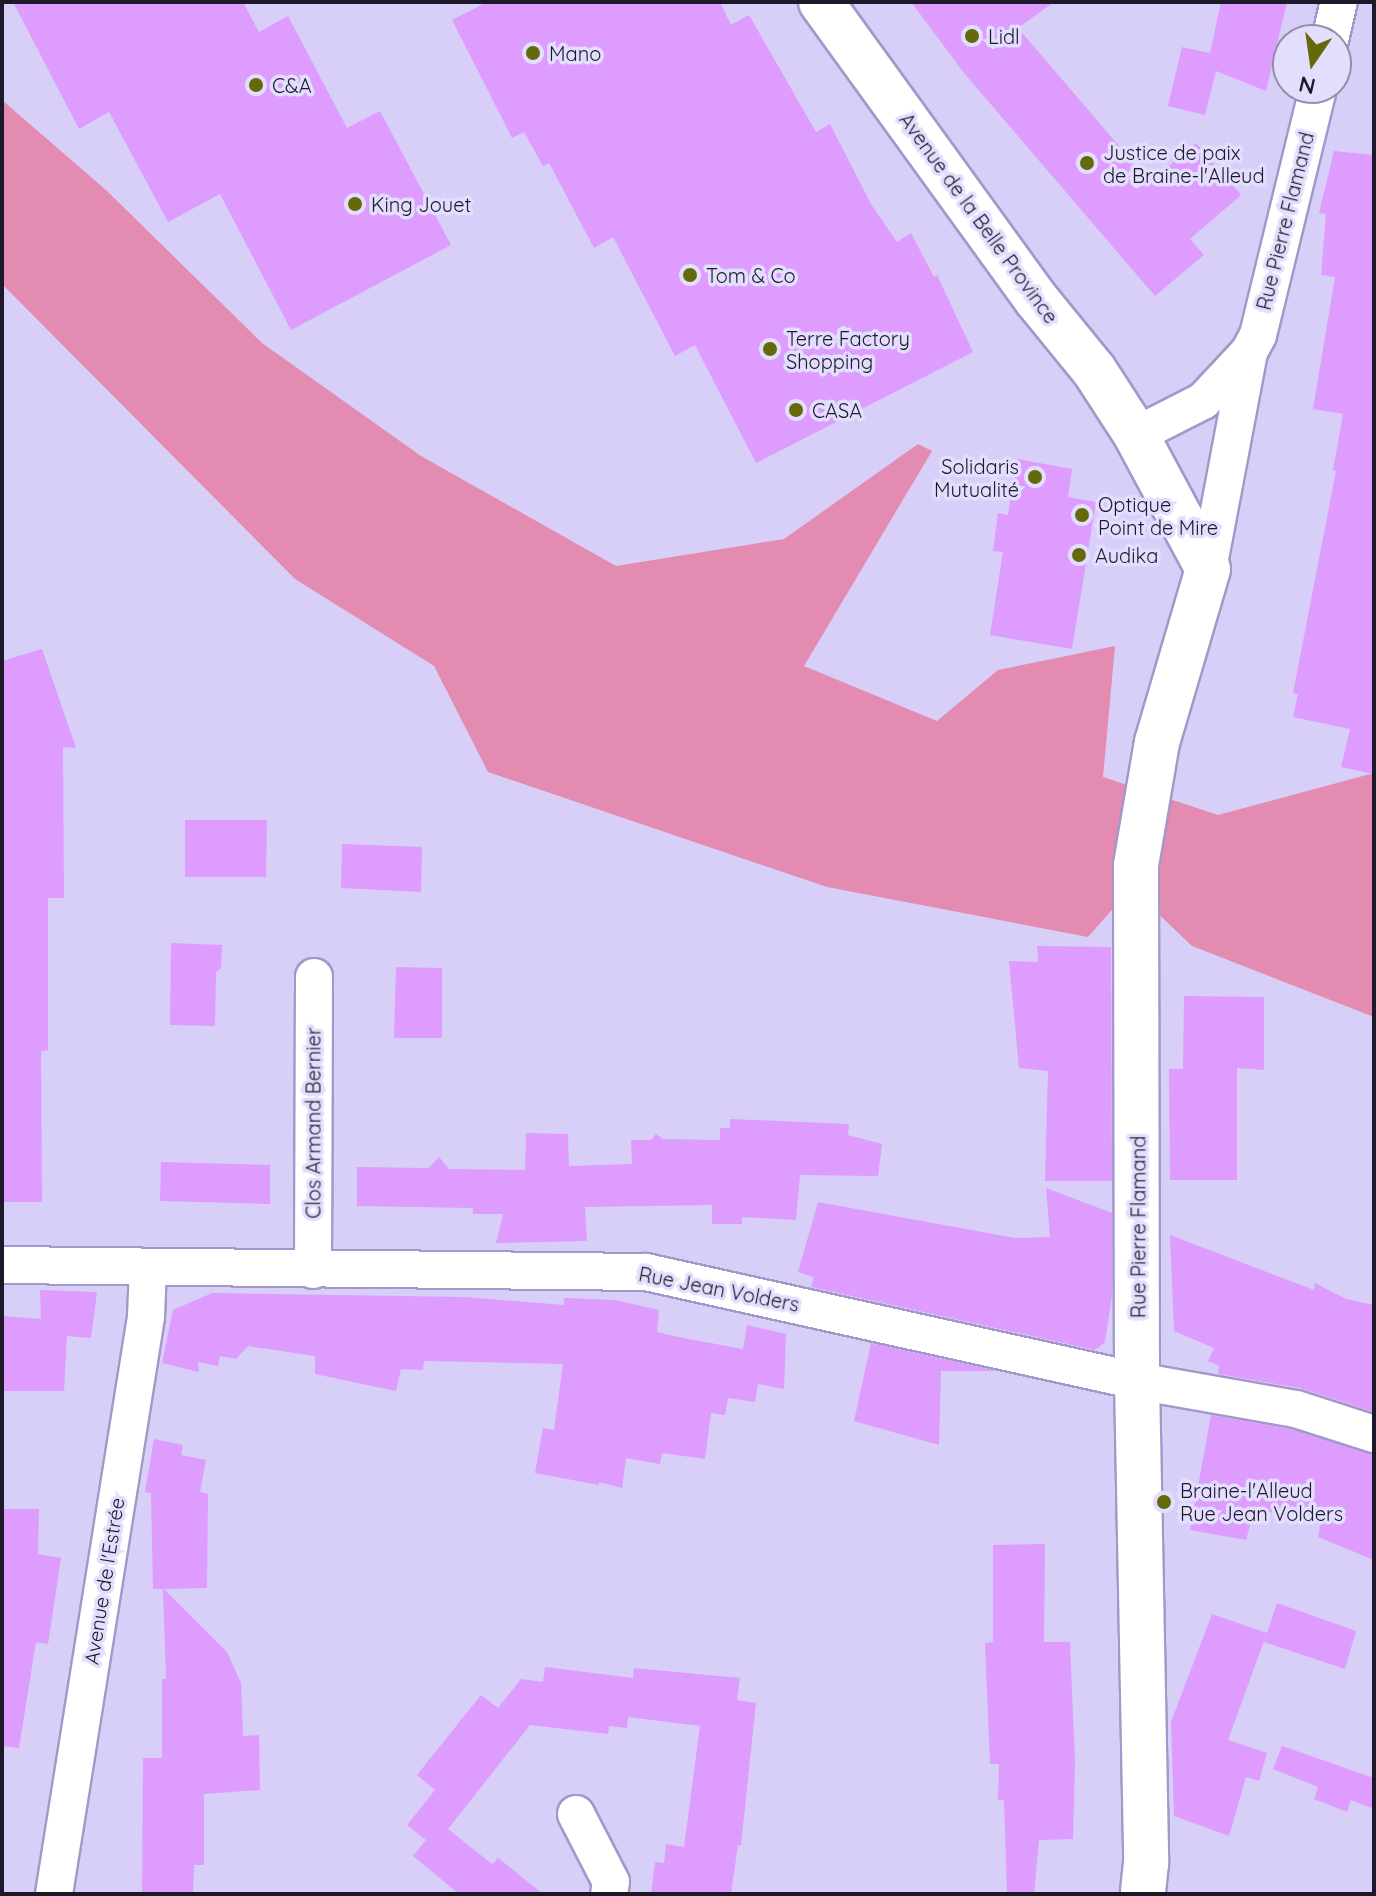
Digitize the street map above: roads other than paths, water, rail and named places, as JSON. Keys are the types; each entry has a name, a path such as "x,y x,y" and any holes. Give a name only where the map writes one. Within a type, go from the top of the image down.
{"main road":[{"name":"Avenue de la Belle Province","path":"821,2 1036,299 1094,370 1136,435"},
{"path":"1136,435 1208,569"},
{"name":"Rue Pierre Flamand","path":"1143,1894 1146,1863 1137,1381 1140,1290 1136,865 1157,742 1208,569"}],"street":[{"path":"1334,24 1339,2"},
{"name":"Rue Pierre Flamand","path":"1136,435 1203,401 1249,352 1258,335 1314,104"},
{"name":"Rue Pierre Flamand","path":"1208,569 1249,352"},
{"name":"Clos Armand Bernier","path":"313,1270 314,977"},
{"name":"Rue Jean Volders","path":"2,1265 646,1272 1137,1381 1296,1409 1374,1434"},
{"name":"Avenue de l'Estrée","path":"54,1894 146,1317 148,1267"},
{"path":"576,1814 611,1882 609,1894"}],"place":[{"name":"Lidl","path":"972,36"},
{"name":"Mano","path":"533,53"},
{"name":"C&A","path":"256,85"},
{"name":"Justice de paix de Braine-l'Alleud","path":"1087,163"},
{"name":"King Jouet","path":"355,204"},
{"name":"Tom & Co","path":"690,275"},
{"name":"Terre Factory Shopping","path":"770,349"},
{"name":"CASA","path":"796,410"},
{"name":"Solidaris Mutualité","path":"1035,477"},
{"name":"Optique Point de Mire","path":"1082,515"},
{"name":"Audika","path":"1079,555"},
{"name":"Braine-l'Alleud Rue Jean Volders","path":"1164,1502"}]}
